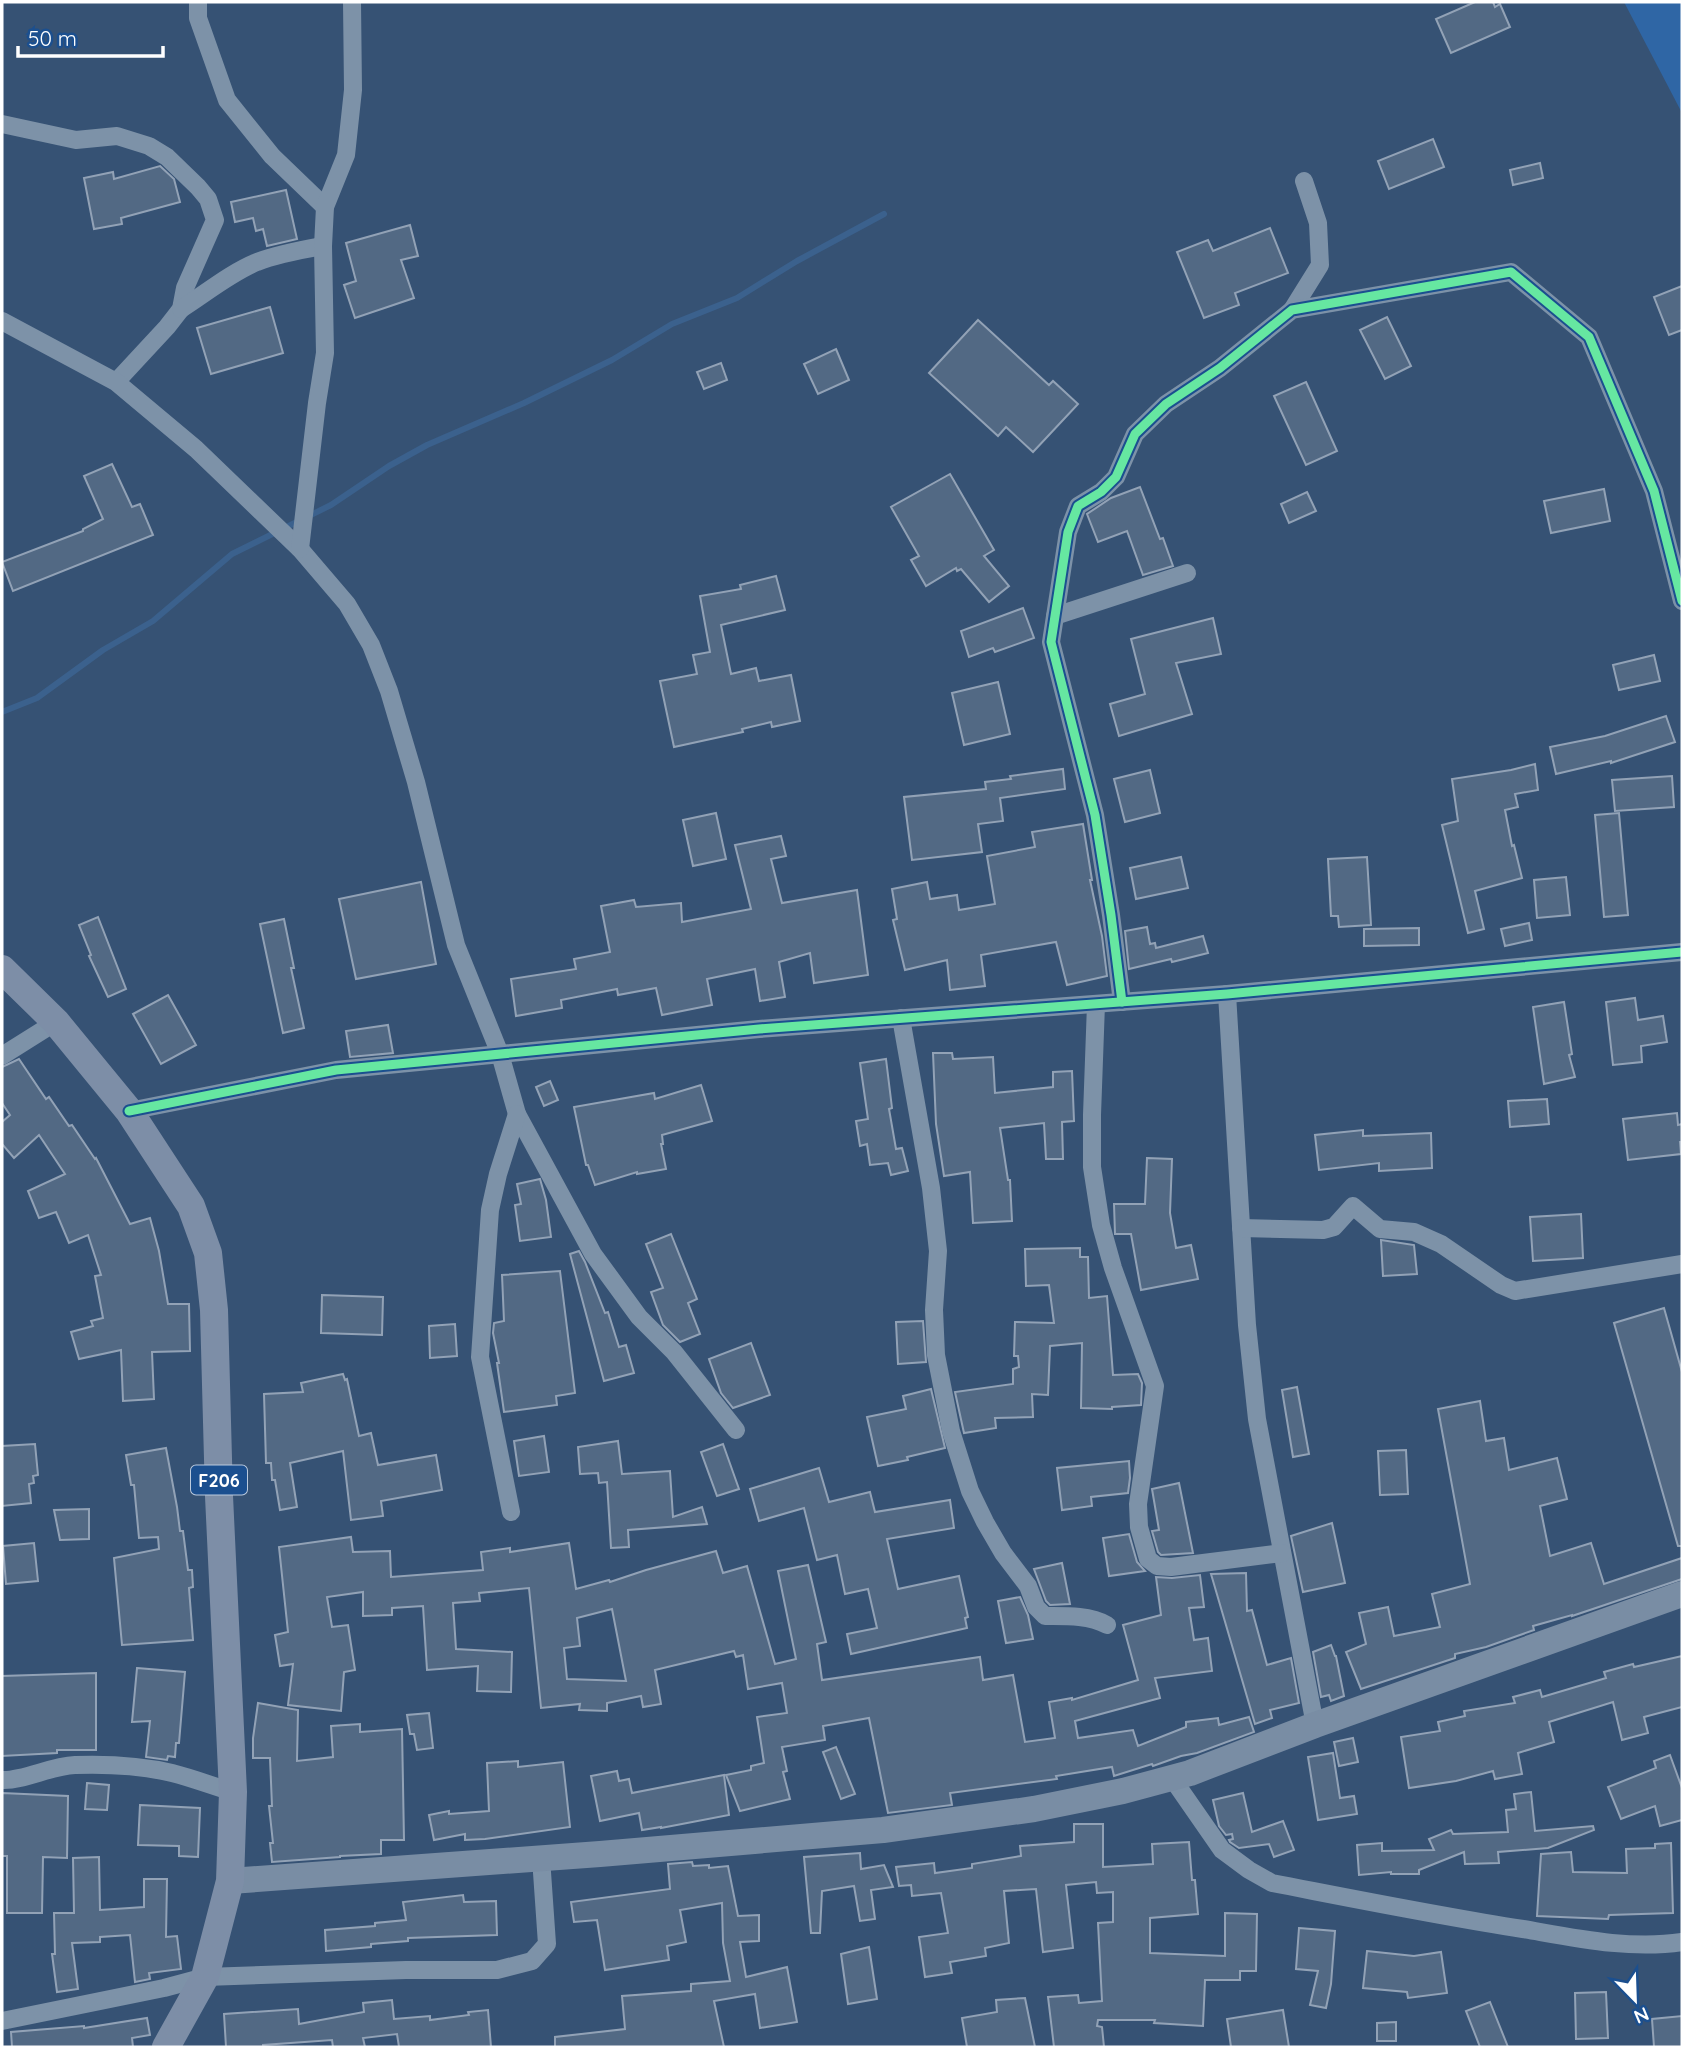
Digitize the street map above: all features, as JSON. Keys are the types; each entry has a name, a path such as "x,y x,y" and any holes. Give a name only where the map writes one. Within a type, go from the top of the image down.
{"main road":[{"name":"F206","path":"2,970 56,1022 130,1111 191,1206 208,1253 214,1310 219,1496 233,1792 230,1881 205,1977 166,2047"},
{"path":"230,1881 883,1830 1034,1808 1123,1791 1190,1773 1315,1724 1682,1594"}],"street":[{"path":"198,2 198,18 227,100 272,156 324,207"},
{"path":"300,549 317,403 326,353 324,207 346,155 353,90 352,2"},
{"path":"2,124 76,140 117,136 149,146 167,157 198,187 208,200 215,220 185,288 181,309"},
{"path":"1122,1002 1095,815 1051,642 1068,532 1078,506 1101,492 1116,477 1135,434 1166,404 1220,368 1293,310 1320,265 1318,223 1304,181"},
{"path":"116,382 181,309 252,265 292,252 323,246"},
{"path":"1293,310 1511,272 1589,337 1654,491 1682,601"},
{"path":"2,321 116,382 196,449 300,549 347,604 371,645 389,691 416,782 456,945 500,1054 517,1114 593,1254 639,1317 674,1352 736,1430"},
{"path":"1055,616 1187,573"},
{"path":"130,1111 336,1070 759,1029 1122,1002 1682,951"},
{"path":"1227,993 1247,1325 1257,1419 1315,1724"},
{"path":"1096,1004 1092,1167 1101,1225 1113,1268 1155,1386 1138,1504 1139,1527 1148,1559 1157,1566 1171,1567 1282,1553"},
{"path":"901,1018 931,1188 938,1251 934,1310 936,1355 951,1431 970,1492 1003,1553 1028,1586 1036,1607 1045,1616 1097,1620 1107,1625"},
{"path":"2,1056 56,1022"},
{"path":"511,1512 480,1357 490,1210 517,1114"},
{"path":"1241,1228 1323,1230 1334,1227 1353,1206 1380,1228 1415,1232 1441,1244 1501,1285 1515,1291 1682,1264"},
{"path":"2,1780 73,1765 114,1766 170,1773 233,1792"},
{"path":"1172,1778 1222,1850 1272,1883 1568,1937 1629,1943 1682,1942"},
{"path":"2,2021 205,1977 406,1970 497,1970 532,1961 547,1944 541,1858"}],"shaded area":[{"path":"1624,2 1682,2 1682,113"}],"building":[{"path":"1475,2 1493,2 1495,7 1500,4 1510,27 1451,53 1436,19"},
{"path":"1433,139 1444,167 1389,189 1378,161"},
{"path":"1540,163 1543,178 1513,185 1510,170"},
{"path":"160,166 174,179 180,202 121,218 122,224 94,229 84,178 113,172 114,179"},
{"path":"286,190 297,239 267,246 263,229 256,231 253,218 235,222 231,202"},
{"path":"410,225 418,256 401,260 414,298 355,318 344,285 356,281 346,243"},
{"path":"1270,228 1288,273 1235,293 1239,305 1204,318 1177,252 1208,240 1213,251"},
{"path":"1682,286 1682,330 1669,335 1654,297"},
{"path":"270,307 283,353 211,374 197,328"},
{"path":"1387,317 1411,366 1385,379 1360,330"},
{"path":"978,320 1049,385 1053,381 1078,404 1033,452 1006,427 998,436 929,373"},
{"path":"836,349 849,380 818,394 804,364"},
{"path":"721,363 727,380 704,389 697,372"},
{"path":"1306,382 1337,451 1306,465 1274,396"},
{"path":"112,464 132,507 140,504 153,535 13,591 2,562 83,531 103,519 84,476"},
{"path":"950,474 994,550 984,556 1009,586 989,602 961,569 957,571 956,568 926,586 911,560 919,556 891,507"},
{"path":"1140,487 1173,566 1143,575 1127,531 1098,542 1087,514 1111,498"},
{"path":"1604,489 1610,521 1551,533 1544,501"},
{"path":"1307,492 1316,511 1289,523 1281,504"},
{"path":"776,576 785,610 721,625 731,674 756,668 759,681 791,675 800,721 772,727 771,722 742,729 743,732 674,747 660,681 697,674 693,655 710,652 700,596 741,589 740,585"},
{"path":"1023,608 1034,638 995,652 993,648 969,657 961,631"},
{"path":"1213,618 1221,654 1176,663 1192,714 1119,736 1110,704 1145,694 1131,639"},
{"path":"1654,655 1660,681 1619,690 1613,665"},
{"path":"998,682 1010,734 964,745 952,693"},
{"path":"1666,716 1675,742 1611,763 1556,774 1550,747 1605,736"},
{"path":"1535,764 1538,790 1515,794 1518,807 1505,810 1522,878 1475,891 1484,929 1468,933 1442,825 1458,821 1452,779"},
{"path":"1063,769 1065,789 1000,798 1003,821 978,824 982,852 912,860 904,797 986,789 985,782"},
{"path":"1150,770 1160,813 1125,822 1114,779"},
{"path":"1672,776 1674,807 1615,811 1612,780"},
{"path":"716,813 726,859 693,866 683,820"},
{"path":"1619,813 1628,915 1604,917 1595,815"},
{"path":"1083,824 1107,976 1067,985 1056,942 981,955 985,986 950,990 947,960 905,970 893,920 897,919 892,889 927,882 930,899 957,895 959,910 995,904 987,856 1035,847 1032,832"},
{"path":"781,836 786,856 771,859 782,903 857,890 868,975 814,983 810,953 779,962 785,997 760,1001 755,969 707,979 712,1005 662,1015 656,988 618,995 617,989 561,1000 562,1008 516,1016 511,979 576,969 574,959 610,952 601,906 634,900 636,907 681,903 682,922 751,909 735,845"},
{"path":"1181,857 1188,888 1136,899 1130,868"},
{"path":"1367,857 1371,925 1339,927 1338,916 1331,916 1328,859"},
{"path":"1566,877 1570,915 1537,918 1534,880"},
{"path":"421,882 436,964 356,979 339,899"},
{"path":"98,917 126,989 108,997 89,956 91,955 79,925"},
{"path":"284,919 304,1028 283,1033 260,924"},
{"path":"1529,923 1532,940 1505,946 1501,929"},
{"path":"1147,927 1150,944 1155,943 1156,948 1203,936 1208,953 1129,969 1125,931"},
{"path":"1419,928 1419,945 1364,946 1364,929"},
{"path":"168,995 196,1045 161,1064 133,1014"},
{"path":"1635,998 1638,1020 1663,1016 1667,1042 1641,1046 1642,1062 1613,1065 1606,1002"},
{"path":"1564,1002 1572,1054 1569,1055 1575,1077 1544,1084 1533,1007"},
{"path":"388,1025 393,1053 350,1057 346,1031"},
{"path":"933,1053 952,1053 953,1059 993,1057 995,1093 1053,1087 1053,1072 1072,1071 1074,1121 1062,1122 1063,1159 1046,1159 1044,1123 1000,1128 1010,1180 1012,1221 973,1223 970,1172 944,1176 936,1124"},
{"path":"19,1059 46,1099 49,1097 96,1158 130,1224 150,1218 168,1304 189,1304 190,1351 152,1352 154,1399 123,1401 121,1350 79,1359 71,1332 93,1326 91,1321 103,1318 95,1276 101,1275 88,1235 69,1243 56,1212 39,1218 28,1191 65,1174 39,1135 14,1158 2,1144 2,1122 10,1115 2,1103 2,1067"},
{"path":"886,1059 892,1108 889,1109 896,1149 902,1148 908,1171 891,1175 888,1163 870,1165 867,1144 860,1146 856,1121 868,1119 860,1063"},
{"path":"550,1081 558,1100 544,1106 536,1087"},
{"path":"701,1085 712,1121 662,1135 666,1169 637,1172 595,1185 586,1165 574,1107 654,1093 655,1099"},
{"path":"1547,1099 1549,1124 1510,1127 1508,1101"},
{"path":"1677,1113 1678,1125 1682,1124 1681,1154 1628,1160 1623,1119"},
{"path":"1363,1130 1363,1136 1431,1133 1432,1168 1379,1171 1379,1163 1319,1170 1315,1135"},
{"path":"1147,1158 1172,1159 1170,1213 1176,1248 1191,1245 1198,1279 1141,1290 1131,1234 1115,1234 1114,1204 1145,1204"},
{"path":"540,1179 551,1237 520,1241 515,1205 521,1204 517,1184"},
{"path":"1581,1214 1583,1258 1533,1261 1530,1217"},
{"path":"671,1234 697,1299 688,1303 700,1334 680,1342 663,1325 651,1292 663,1288 646,1244"},
{"path":"1381,1240 1414,1245 1417,1274 1383,1276"},
{"path":"1080,1248 1080,1257 1088,1257 1089,1298 1107,1296 1113,1375 1138,1374 1142,1383 1141,1405 1112,1409 1081,1408 1082,1343 1050,1346 1048,1395 1032,1394 1033,1417 995,1418 996,1428 964,1433 955,1392 1013,1384 1013,1369 1019,1367 1018,1356 1014,1356 1015,1322 1054,1323 1049,1285 1026,1286 1025,1249"},
{"path":"579,1251 605,1313 608,1312 619,1347 626,1345 634,1373 604,1381 570,1254"},
{"path":"560,1271 575,1393 556,1396 557,1405 504,1412 493,1333 494,1323 504,1321 502,1275"},
{"path":"322,1295 383,1297 382,1335 321,1333"},
{"path":"1664,1308 1682,1372 1682,1546 1678,1546 1614,1323"},
{"path":"923,1321 926,1362 898,1364 896,1322"},
{"path":"455,1324 457,1356 430,1358 429,1326"},
{"path":"751,1343 770,1395 733,1408 721,1393 709,1359"},
{"path":"343,1374 345,1380 347,1379 359,1436 371,1433 378,1465 436,1455 442,1490 381,1501 383,1516 351,1520 343,1451 290,1463 297,1507 280,1510 275,1480 272,1480 271,1463 266,1463 264,1394 303,1392 301,1383"},
{"path":"1297,1387 1309,1454 1293,1457 1282,1390"},
{"path":"931,1389 945,1448 878,1466 867,1417 906,1409 903,1396"},
{"path":"1480,1401 1486,1441 1504,1438 1509,1470 1557,1458 1567,1499 1540,1506 1550,1556 1591,1543 1604,1584 1682,1558 1682,1579 1572,1616 1533,1626 1534,1630 1486,1647 1455,1654 1455,1658 1361,1689 1346,1652 1366,1644 1359,1613 1388,1607 1394,1636 1440,1627 1432,1594 1470,1584 1438,1409"},
{"path":"544,1436 549,1472 519,1476 514,1441"},
{"path":"618,1441 622,1474 670,1471 673,1517 702,1507 707,1524 628,1530 629,1547 611,1548 607,1482 599,1483 598,1473 580,1474 578,1447"},
{"path":"35,1444 38,1475 33,1476 34,1483 29,1484 31,1503 2,1506 2,1446"},
{"path":"723,1444 739,1489 717,1496 701,1452"},
{"path":"166,1448 188,1570 192,1570 193,1587 189,1588 193,1640 122,1645 114,1558 159,1549 158,1537 139,1538 134,1485 131,1485 126,1455"},
{"path":"1406,1450 1408,1494 1380,1495 1378,1451"},
{"path":"1129,1461 1128,1493 1091,1497 1092,1506 1062,1510 1057,1468"},
{"path":"819,1468 829,1502 870,1492 875,1512 950,1500 954,1528 887,1539 898,1589 959,1576 968,1617 965,1618 967,1628 851,1654 847,1634 877,1628 868,1589 845,1594 837,1555 817,1560 804,1508 759,1521 750,1489"},
{"path":"1179,1483 1193,1553 1161,1555 1152,1531 1159,1530 1152,1489"},
{"path":"89,1509 89,1539 60,1540 54,1510"},
{"path":"1332,1523 1345,1583 1303,1592 1291,1536"},
{"path":"1129,1534 1137,1562 1145,1571 1109,1576 1103,1538"},
{"path":"351,1537 353,1552 390,1551 391,1577 483,1570 481,1552 510,1548 510,1552 569,1543 576,1589 609,1580 610,1582 716,1551 723,1573 747,1566 775,1664 796,1659 778,1571 808,1565 826,1642 817,1644 822,1680 980,1657 983,1680 1013,1675 1025,1742 1055,1738 1049,1702 1072,1700 1138,1680 1123,1625 1161,1615 1156,1577 1200,1575 1204,1607 1189,1608 1194,1640 1208,1638 1212,1671 1155,1678 1160,1698 1075,1721 1078,1738 1133,1730 1138,1746 1186,1727 1186,1722 1218,1718 1219,1725 1249,1717 1254,1732 1197,1753 1114,1776 1112,1767 1056,1776 1057,1779 950,1793 952,1805 888,1813 869,1718 823,1726 825,1740 782,1747 787,1771 783,1772 790,1799 740,1811 726,1775 751,1770 751,1766 764,1763 757,1717 787,1713 782,1683 748,1689 743,1655 736,1657 734,1651 655,1670 661,1704 643,1707 641,1696 607,1703 607,1711 579,1710 580,1704 541,1708 529,1588 479,1593 480,1601 453,1603 456,1649 512,1652 511,1692 477,1691 478,1666 427,1670 423,1606 392,1608 392,1615 363,1616 363,1592 327,1597 332,1627 348,1625 355,1670 344,1672 341,1711 288,1705 293,1664 280,1666 275,1635 288,1632 279,1547","holes":["612,1609 626,1681 567,1679 564,1648 580,1646 577,1618"]},
{"path":"34,1543 38,1581 6,1584 3,1546"},
{"path":"1062,1563 1070,1604 1050,1605 1034,1569"},
{"path":"1246,1573 1247,1611 1252,1610 1267,1665 1291,1658 1299,1703 1270,1710 1272,1718 1255,1724 1211,1574"},
{"path":"1020,1597 1028,1615 1033,1639 1006,1643 998,1601"},
{"path":"1331,1645 1336,1656 1344,1696 1331,1701 1329,1695 1321,1697 1313,1652"},
{"path":"1682,1656 1682,1707 1644,1717 1648,1733 1622,1740 1613,1702 1549,1722 1554,1742 1518,1753 1522,1774 1495,1779 1493,1771 1456,1781 1409,1788 1401,1737 1440,1731 1438,1722 1465,1716 1464,1711 1515,1703 1513,1697 1540,1690 1542,1697 1606,1678 1604,1672"},
{"path":"137,1668 185,1672 179,1743 176,1743 175,1757 168,1756 167,1760 146,1757 150,1721 132,1722"},
{"path":"96,1673 96,1750 57,1750 57,1753 2,1756 2,1676"},
{"path":"258,1703 298,1710 297,1761 333,1757 331,1726 360,1724 360,1732 402,1729 404,1840 381,1840 381,1854 272,1862 270,1758 253,1758"},
{"path":"429,1713 433,1748 417,1750 414,1734 410,1734 407,1715"},
{"path":"1353,1738 1358,1762 1339,1766 1334,1742"},
{"path":"836,1747 855,1794 841,1799 823,1752"},
{"path":"1333,1753 1340,1798 1354,1796 1357,1814 1318,1820 1308,1757"},
{"path":"1670,1755 1682,1788 1682,1820 1660,1826 1655,1806 1621,1819 1608,1787 1656,1768 1654,1761"},
{"path":"518,1761 518,1767 563,1762 570,1827 485,1839 465,1840 465,1834 434,1840 429,1815 449,1811 449,1814 489,1811 487,1763"},
{"path":"617,1771 619,1781 629,1779 632,1793 724,1775 729,1815 642,1830 639,1813 600,1821 591,1776"},
{"path":"87,1783 109,1785 107,1810 85,1809"},
{"path":"1531,1792 1535,1831 1593,1826 1594,1830 1548,1848 1498,1852 1499,1863 1465,1864 1464,1852 1419,1870 1419,1874 1391,1872 1359,1875 1357,1845 1382,1843 1382,1851 1434,1850 1429,1839 1451,1830 1453,1834 1508,1832 1506,1810 1516,1809 1514,1794"},
{"path":"2,1793 68,1796 67,1858 43,1857 42,1913 7,1913 7,1856 2,1856"},
{"path":"1243,1793 1252,1832 1283,1821 1294,1850 1274,1857 1269,1844 1239,1848 1230,1842 1229,1840 1233,1839 1232,1834 1226,1835 1219,1826 1213,1800"},
{"path":"140,1805 200,1808 198,1857 179,1856 179,1846 138,1845"},
{"path":"1074,1824 1103,1824 1103,1867 1153,1864 1152,1844 1189,1842 1198,1914 1150,1918 1150,1953 1225,1956 1225,1913 1257,1914 1256,1971 1240,1971 1240,1980 1205,1980 1203,2026 1154,2023 1155,2020 1098,2020 1097,2026 1102,2027 1104,2047 1054,2047 1048,1997 1078,1995 1079,2003 1102,2001 1098,1923 1113,1922 1113,1892 1097,1893 1096,1882 1066,1885 1073,1948 1043,1952 1036,1889 1004,1891 1009,1943 985,1948 986,1956 950,1962 952,1973 925,1977 919,1937 948,1933 941,1893 912,1896 911,1885 899,1886 896,1867 934,1863 935,1873 972,1868 972,1864 1021,1856 1020,1846 1074,1842"},
{"path":"1671,1843 1673,1913 1609,1915 1608,1919 1537,1916 1541,1854 1571,1852 1573,1872 1627,1873 1626,1849 1655,1848 1655,1844"},
{"path":"860,1853 861,1869 884,1865 893,1887 871,1890 875,1919 860,1921 854,1886 822,1891 820,1933 811,1933 804,1857"},
{"path":"99,1857 100,1910 144,1907 144,1879 167,1879 166,1937 177,1936 181,1969 149,1973 150,1979 135,1982 130,1935 100,1937 100,1942 72,1943 78,1989 57,1992 52,1954 55,1954 54,1913 74,1913 73,1858"},
{"path":"692,1862 693,1866 709,1865 709,1868 728,1866 738,1916 759,1915 759,1941 740,1942 746,1977 787,1967 797,2022 760,2028 755,1994 714,2001 724,2047 555,2047 555,2037 625,2029 622,1996 691,1991 691,1984 730,1981 723,1943 722,1903 680,1910 686,1942 667,1946 669,1960 605,1970 597,1920 574,1922 571,1902 670,1889 668,1864"},
{"path":"463,1895 464,1902 496,1901 497,1935 408,1938 408,1941 371,1944 371,1947 326,1951 325,1930 375,1926 375,1923 406,1920 403,1902"},
{"path":"1299,1928 1335,1931 1331,1984 1326,2008 1310,2005 1318,1971 1296,1969"},
{"path":"869,1947 877,1999 848,2004 841,1954"},
{"path":"1367,1951 1414,1956 1441,1952 1447,1993 1408,1998 1407,1992 1363,1988"},
{"path":"1606,1992 1608,2038 1576,2039 1575,1993"},
{"path":"1025,1998 1035,2047 967,2047 962,2018 997,2012 996,2000"},
{"path":"392,2000 394,2019 430,2016 430,2020 488,2010 491,2047 399,2047 397,2034 363,2038 365,2047 333,2047 332,2040 263,2047 226,2047 224,2014 298,2009 299,2024 364,2012 363,2003"},
{"path":"1490,2002 1508,2047 1480,2047 1466,2011"},
{"path":"1283,2010 1289,2047 1231,2047 1227,2019"},
{"path":"1682,2016 1682,2047 1654,2047 1652,2019"},
{"path":"147,2018 150,2035 132,2038 133,2047 12,2047 11,2032 84,2028"},
{"path":"1396,2022 1396,2041 1377,2041 1377,2023"}],"waterway":[{"path":"2,712 37,698 103,650 153,621 232,554 331,505 389,466 427,445 524,403 612,360 672,324 737,298 797,261 884,214"}],"cycle path":[{"path":"1122,1002 1095,815 1051,642 1068,532 1078,506 1101,492 1116,477 1135,434 1166,404 1220,368 1292,310 1511,272 1589,337 1654,491 1682,601"},
{"path":"129,1111 336,1070 759,1029 1227,994 1682,952"}]}
